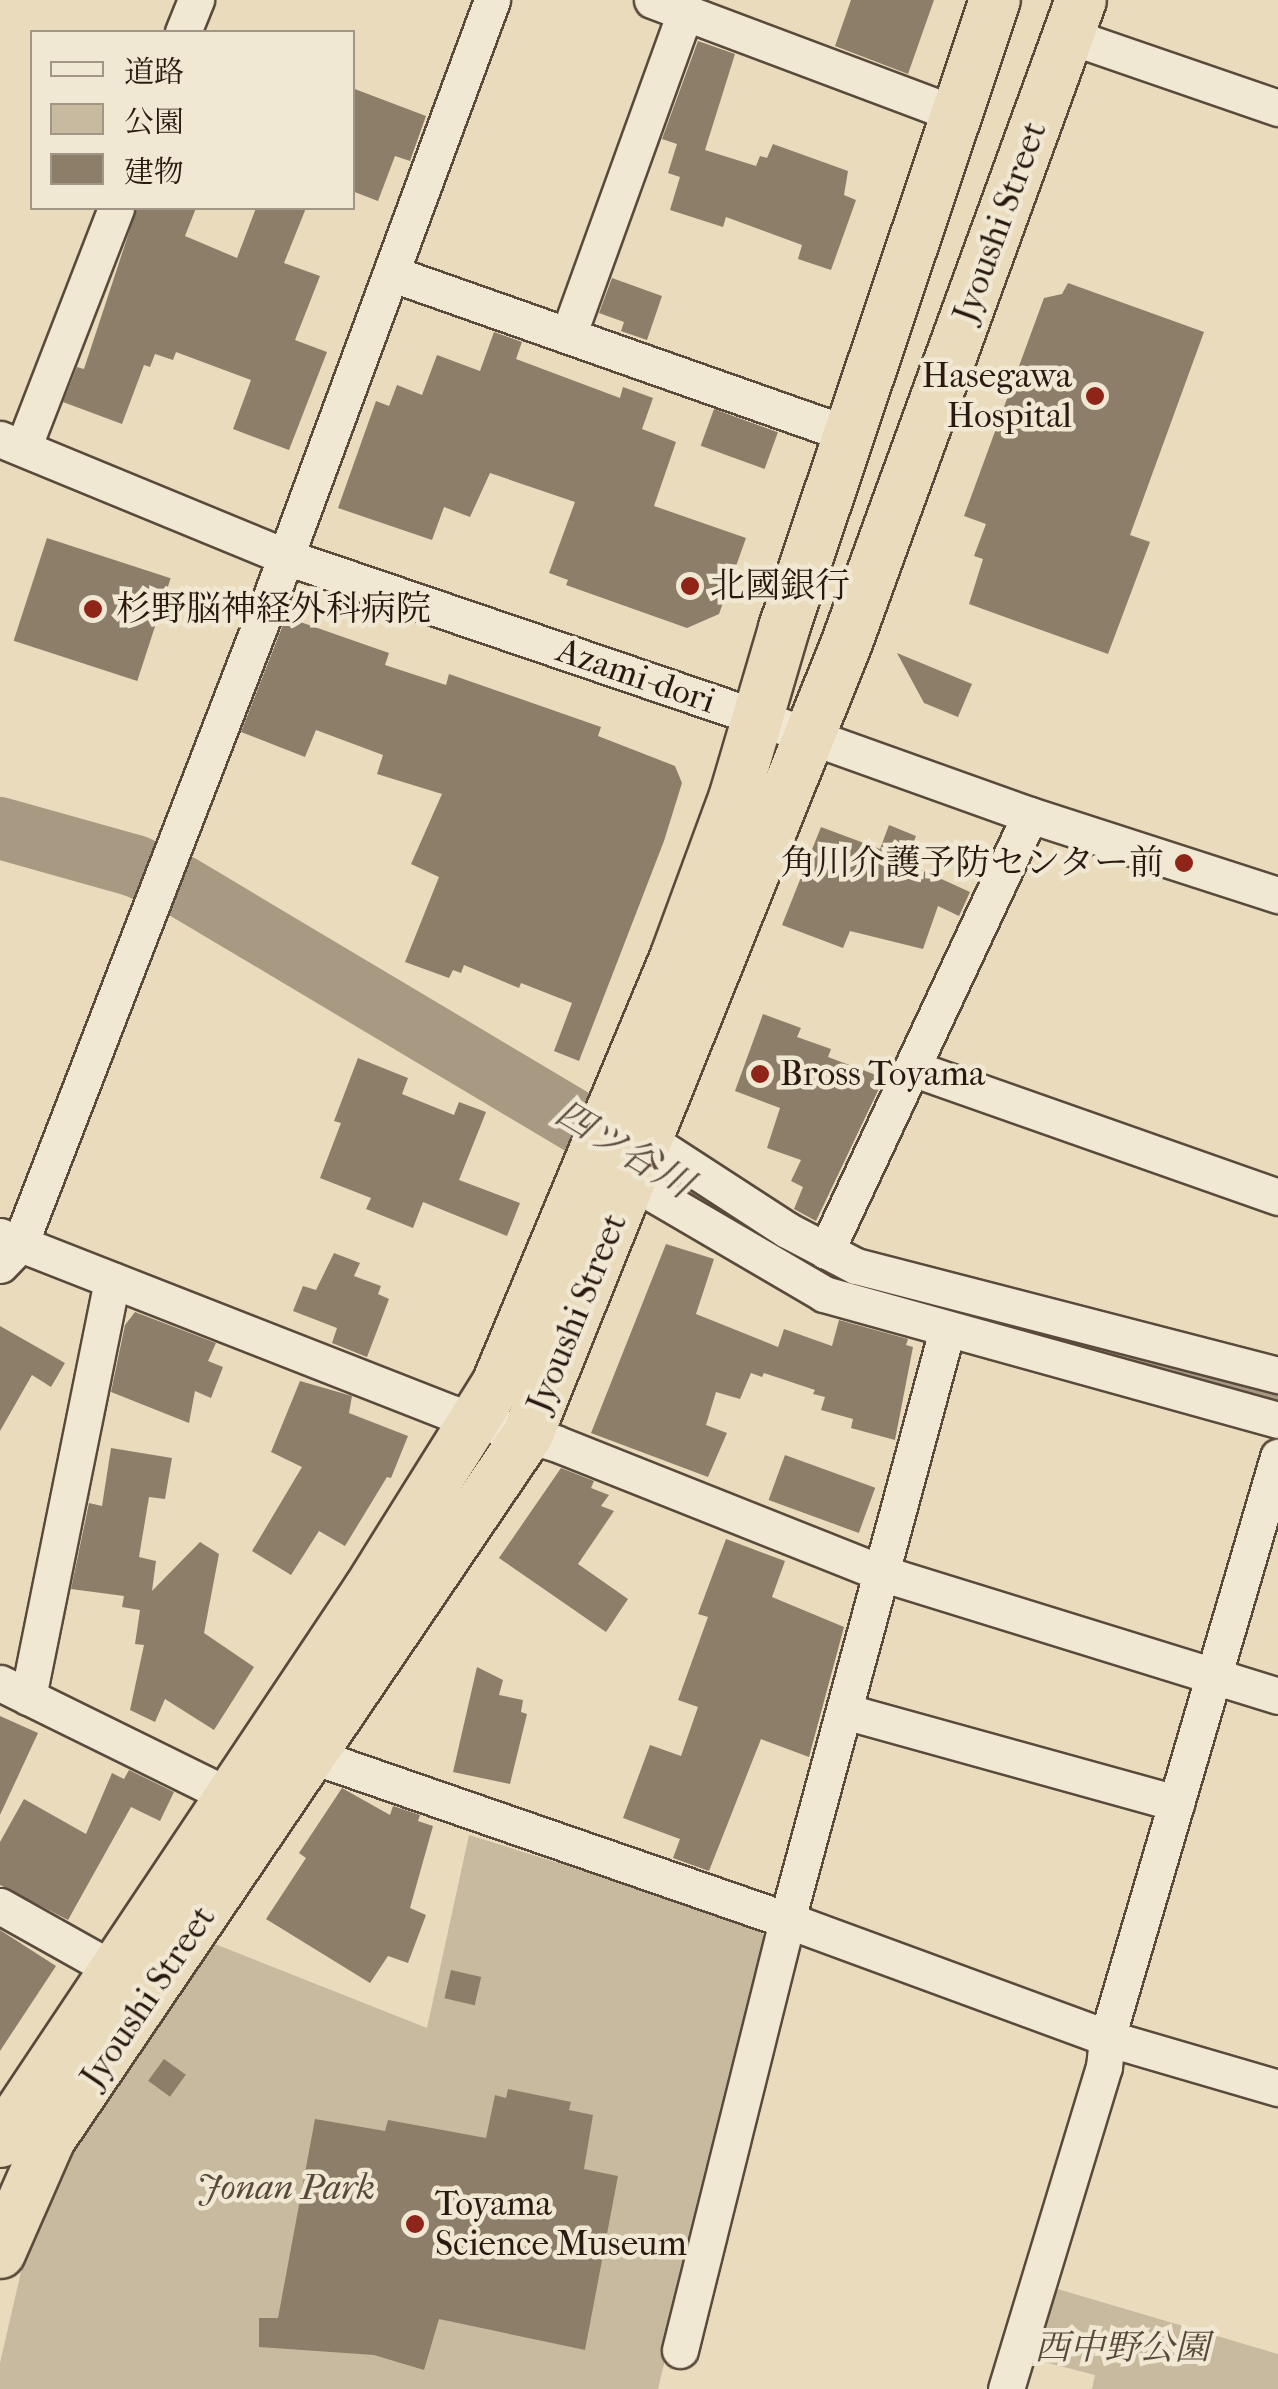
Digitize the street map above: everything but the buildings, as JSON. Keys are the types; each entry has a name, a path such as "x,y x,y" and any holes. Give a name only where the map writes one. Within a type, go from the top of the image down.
{"highway":[{"name":"Jyoushi Street","path":"0,2252 50,2139 528,1434 626,1153 702,883 735,795 756,716 995,0"},
{"name":"Jyoushi Street","path":"8,2113 116,1971 160,1897 232,1797 478,1420 626,1153 846,645 1075,18"}],"street":[{"path":"184,30 196,0"},
{"path":"492,0 286,557 7,1248 112,1280 478,1420 528,1434 881,1573 1278,1696"},
{"path":"568,333 669,6 954,114"},
{"path":"1075,18 1278,108"},
{"path":"11,444 115,210"},
{"path":"392,274 850,435"},
{"name":"Azami-dori","path":"11,444 286,557 756,716 1030,816 1278,895"},
{"path":"826,1251 1030,816"},
{"path":"912,1068 1278,1197"},
{"path":"626,1153 856,1266 1278,1375"},
{"path":"626,1153 824,1294 1278,1420"},
{"path":"112,1280 14,1690 232,1797"},
{"path":"680,2350 787,1920 947,1330"},
{"path":"1006,2389 1104,2067 1107,2038 1278,1457"},
{"path":"844,1711 1176,1803"},
{"path":"313,1756 787,1920 1107,2038 1278,2088"},
{"path":"0,1906 116,1971"}],"green space":[{"name":"Jonan Park","path":"469,1835 760,1926 766,1945 658,2389 0,2389 0,2363 24,2259 70,2149 210,1942 427,2028"},
{"name":"西中野公園","path":"1044,2285 1278,2354 1278,2389 1092,2389 1095,2375 1017,2355"}],"waterway":[{"name":"四ツ谷川","path":"0,828 135,866 181,886 839,1278 1278,1397"}],"place":[{"name":"Hasegawa Hospital","path":"1095,396"},
{"name":"北國銀行","path":"690,586"},
{"name":"杉野脳神経外科病院","path":"93,609"},
{"name":"角川介護予防センター前","path":"1184,863"},
{"name":"Bross Toyama","path":"760,1074"},
{"name":"Toyama Science Museum","path":"415,2224"}]}
